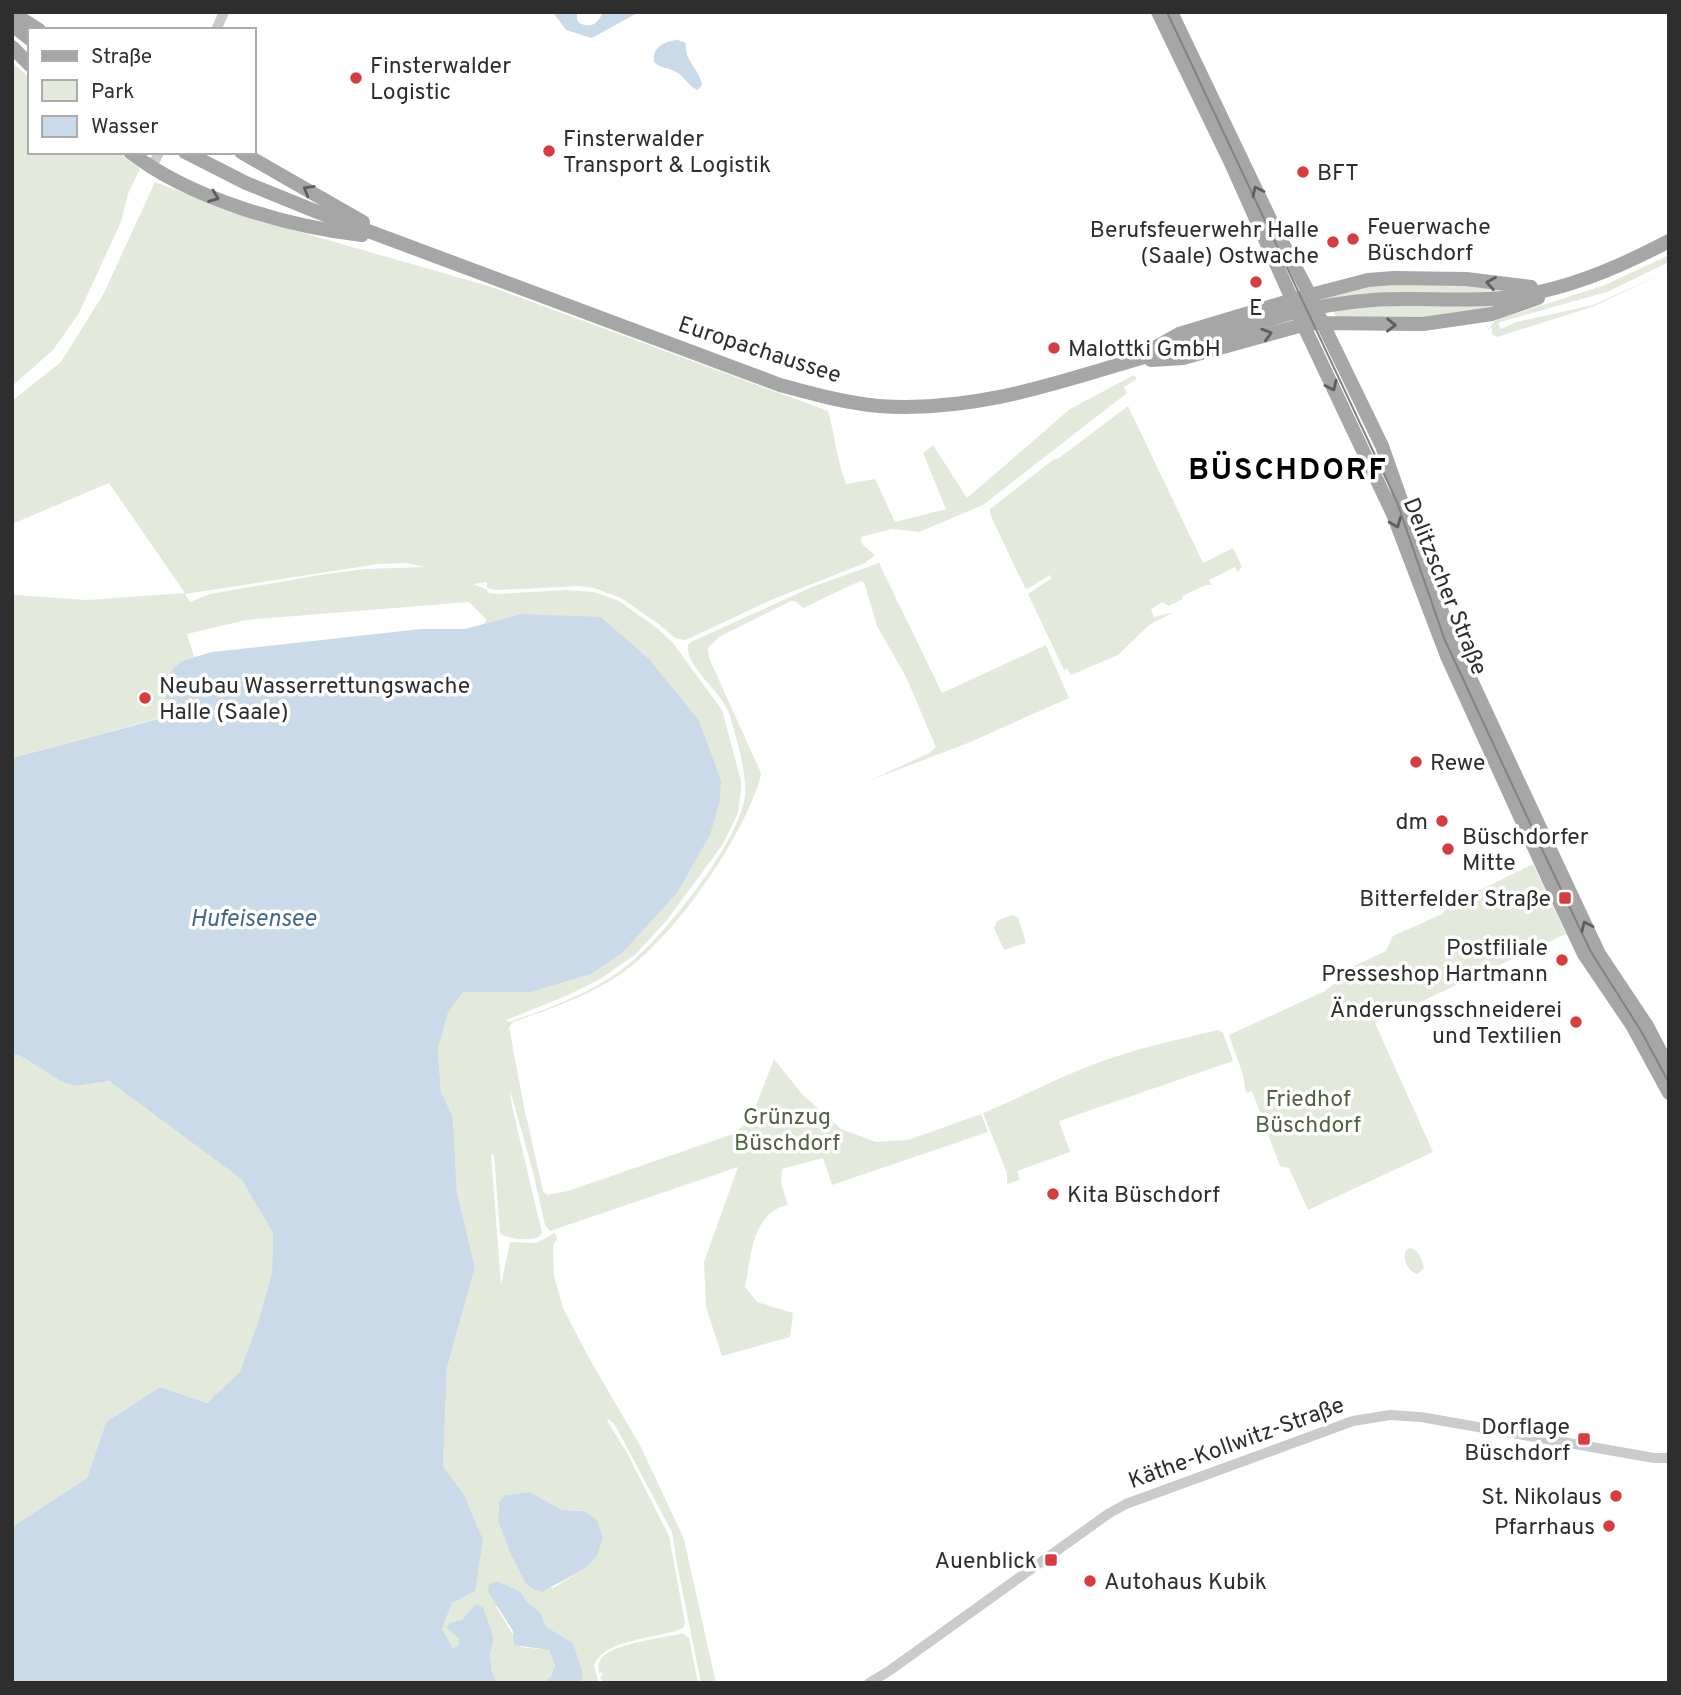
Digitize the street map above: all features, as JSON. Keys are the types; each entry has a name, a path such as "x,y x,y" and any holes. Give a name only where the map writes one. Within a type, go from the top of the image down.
{"main road":[{"name":"Delitzscher Straße","path":"1158,12 1393,514 1447,656 1549,880 1584,954 1632,1025 1669,1093"},
{"name":"Delitzscher Straße","path":"1171,12 1270,219 1354,384 1382,446 1457,650 1599,954 1653,1037 1669,1068"},
{"path":"12,13 36,28"},
{"path":"12,25 28,37"},
{"path":"12,33 28,45"},
{"path":"12,47 28,63"},
{"path":"136,154 156,160 202,192 275,219 388,238"},
{"name":"Europachaussee","path":"189,154 246,183 780,385 848,402 919,407 978,402 1020,394 1288,314 1325,306 1375,300 1505,297 1559,287 1616,267 1669,241"},
{"path":"245,154 388,238"},
{"path":"1135,360 1180,334 1316,308 1378,278 1466,279 1511,286 1559,287"},
{"path":"1135,360 1183,358 1298,312 1316,308 1351,324 1423,324 1463,319 1512,308 1559,287"},
{"path":"1338,356 1341,336 1351,324"}],"street":[{"path":"217,28 224,12"},
{"name":"Käthe-Kollwitz-Straße","path":"869,1683 1126,1504 1353,1420 1390,1415 1421,1417 1654,1458 1669,1458"}],"green space":[{"path":"12,62 28,76 28,154 121,154 140,169 128,194 121,222 79,313 53,350 12,386"},
{"name":"Grünzug Büschdorf","path":"155,182 258,220 492,287 828,411 846,484 875,479 895,522 946,509 923,453 933,445 967,498 1070,409 1134,375 1137,379 1124,387 1127,393 983,505 919,532 892,529 861,537 862,544 875,555 865,563 771,600 684,640 675,638 621,598 594,588 579,586 496,590 487,588 487,582 473,584 495,594 567,590 594,592 619,601 657,628 673,643 722,710 741,781 738,813 723,844 667,920 636,954 600,979 506,1020 509,1022 580,994 607,980 636,958 675,916 714,864 729,838 740,815 745,795 743,766 730,716 720,698 692,662 688,645 691,642 812,587 879,563 942,693 1046,645 1069,698 968,743 871,780 929,753 936,747 906,677 877,626 864,582 860,581 803,608 791,601 719,637 708,648 709,658 761,773 743,820 697,894 660,940 640,959 596,989 513,1022 509,1027 543,1191 547,1195 568,1191 736,1133 752,1116 774,1059 802,1094 841,1129 876,1142 908,1140 981,1114 988,1132 832,1185 823,1158 782,1169 781,1183 788,1205 776,1209 760,1226 755,1237 745,1287 757,1302 793,1313 790,1337 722,1356 706,1307 704,1262 738,1167 550,1231 545,1225 510,1090 542,1233 539,1237 524,1239 500,1233 494,1155 491,1154 501,1285 510,1242 536,1243 555,1233 557,1239 553,1245 554,1276 563,1308 642,1449 684,1539 716,1683 701,1683 672,1532 615,1425 609,1419 607,1421 626,1451 669,1536 685,1623 683,1628 608,1650 599,1657 594,1666 599,1683 579,1683 581,1681 573,1643 545,1627 540,1612 528,1603 521,1592 508,1586 496,1607 521,1647 549,1650 555,1665 551,1676 543,1683 497,1683 492,1672 490,1654 494,1639 482,1607 475,1604 462,1620 451,1622 447,1627 459,1639 460,1645 453,1648 442,1629 452,1603 475,1591 463,1493 443,1466 447,1368 475,1267 457,1193 453,1117 441,1092 438,1049 448,1013 463,992 531,992 591,974 721,780 699,720 650,660 521,614 485,624 486,619 469,602 246,620 187,634 194,657 181,661 185,711 12,758 12,589 15,595 86,600 185,593 109,483 12,524 12,401 61,362 104,293","holes":["406,563 424,567 365,569 320,575 210,594 190,602 185,594 378,564","530,1492 562,1510 584,1511 584,1569 553,1588 525,1582 498,1521 499,1502 505,1495"]},
{"path":"1669,255 1667,263 1607,292 1498,324 1501,329 1516,322 1593,305 1669,271 1592,307 1497,337 1492,334 1492,327 1486,331 1496,320 1605,285"},
{"path":"1455,282 1506,289 1502,293 1320,299 1362,285"},
{"path":"1529,298 1446,319 1336,320 1334,311 1384,306 1456,306"},
{"path":"1128,406 1203,563 1233,548 1242,567 1238,572 1235,567 1209,580 1211,585 1182,596 1183,599 1169,606 1162,602 1151,609 1154,617 1174,612 1149,625 1118,655 1071,675 1067,668 1064,670 1028,594 1052,578 1050,575 1025,588 990,509"},
{"name":"Friedhof Büschdorf","path":"1533,864 1566,934 1375,1023 1433,1152 1308,1210 1289,1168 1280,1166 1252,1091 1246,1093 1243,1075 1229,1035 1325,991 1336,982 1334,975 1386,951 1393,936 1442,914 1449,905"},
{"path":"1012,915 1018,917 1026,943 1004,950 994,928 997,921"},
{"path":"1218,1030 1223,1033 1233,1061 1059,1121 1070,1152 1017,1171 1020,1180 1007,1184 1007,1173 983,1113 1107,1059"},
{"path":"12,1055 19,1055 62,1082 76,1086 109,1081 241,1179 273,1233 272,1272 240,1373 207,1403 160,1387 106,1422 87,1478 12,1527"},
{"path":"1410,1248 1418,1253 1422,1261 1424,1268 1418,1274 1411,1271 1405,1261 1406,1250"},
{"path":"683,1633 689,1638 698,1683 603,1683 599,1665 602,1657 609,1652"}],"water":[{"path":"553,12 577,12 579,23 591,25 597,22 603,12 639,12 592,38 566,30"},
{"path":"678,40 686,43 687,55 702,85 698,90 673,70 654,62 655,52 660,46"},
{"name":"Hufeisensee","path":"521,614 601,617 650,660 699,720 721,780 720,800 710,835 677,893 622,953 591,974 531,992 463,992 448,1013 438,1049 441,1092 453,1117 457,1193 475,1267 447,1368 443,1466 463,1493 483,1540 475,1591 452,1603 442,1629 453,1648 459,1645 459,1639 446,1627 451,1622 462,1620 475,1604 483,1607 494,1639 490,1654 492,1672 497,1683 12,1683 12,1527 87,1478 106,1422 160,1387 207,1403 240,1372 272,1272 273,1233 241,1179 109,1081 76,1086 62,1082 19,1055 12,1055 12,758 184,712 166,698 167,676 181,661 212,652 421,629 465,629"},
{"path":"530,1492 562,1510 584,1511 597,1520 603,1537 597,1556 584,1569 542,1592 525,1582 498,1521 499,1502 505,1495"},
{"path":"497,1581 521,1592 528,1603 540,1612 546,1627 573,1643 583,1675 581,1681 543,1683 551,1676 555,1665 549,1650 514,1645 513,1631 488,1592 489,1584"}],"tram line":[{"path":"1167,12 1397,502 1444,638 1549,864 1591,952 1641,1031 1669,1083"}],"place":[{"name":"Finsterwalder Logistic","path":"356,78"},
{"name":"Finsterwalder Transport & Logistik","path":"549,151"},
{"name":"BFT","path":"1303,172"},
{"name":"Feuerwache Büschdorf","path":"1353,239"},
{"name":"Berufsfeuerwehr Halle (Saale) Ostwache","path":"1333,242"},
{"name":"E","path":"1256,282"},
{"name":"Malottki GmbH","path":"1054,348"},
{"name":"Neubau Wasserrettungswache Halle (Saale)","path":"145,698"},
{"name":"Rewe","path":"1416,762"},
{"name":"dm","path":"1442,821"},
{"name":"Büschdorfer Mitte","path":"1448,849"},
{"name":"Bitterfelder Straße","path":"1565,898"},
{"name":"Postfiliale Presseshop Hartmann","path":"1562,960"},
{"name":"Änderungsschneiderei und Textilien","path":"1576,1022"},
{"name":"Kita Büschdorf","path":"1053,1194"},
{"name":"Dorflage Büschdorf","path":"1584,1439"},
{"name":"St. Nikolaus","path":"1616,1496"},
{"name":"Pfarrhaus","path":"1609,1526"},
{"name":"Auenblick","path":"1051,1560"},
{"name":"Autohaus Kubik","path":"1090,1581"}],"district":[{"name":"BÜSCHDORF","path":"1288,469"}]}
